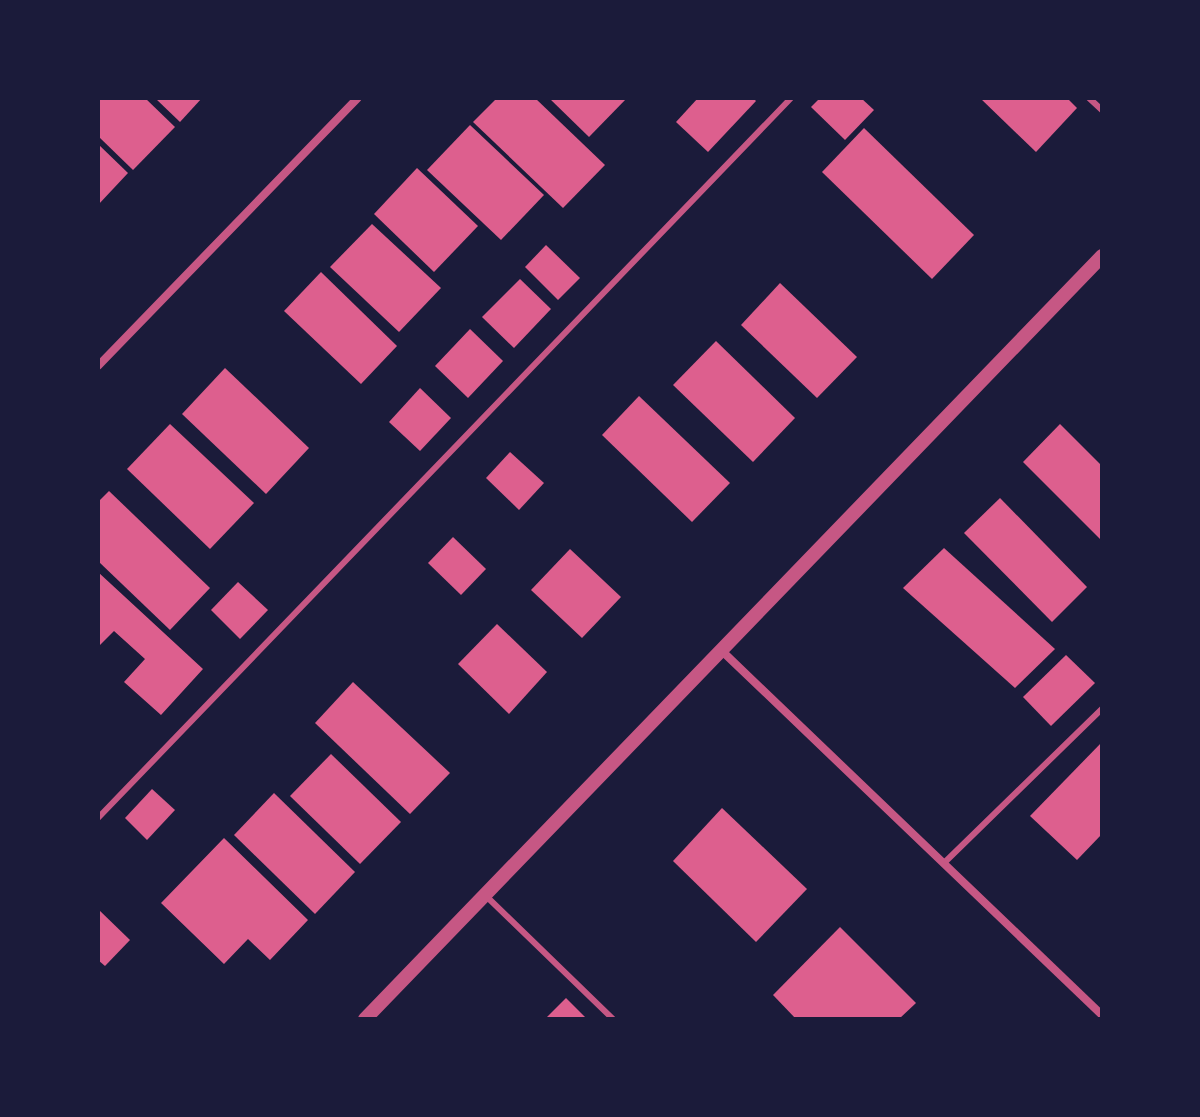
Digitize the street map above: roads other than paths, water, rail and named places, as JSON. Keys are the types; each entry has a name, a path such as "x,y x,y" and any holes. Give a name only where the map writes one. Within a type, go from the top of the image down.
{"street":[{"path":"98,366 358,98"},
{"path":"365,1019 1102,256"},
{"path":"722,651 1102,1015"}],"lane":[{"path":"98,818 791,98"},
{"path":"1089,98 1102,110"},
{"path":"944,863 1102,709"},
{"path":"485,895 613,1019"}]}
